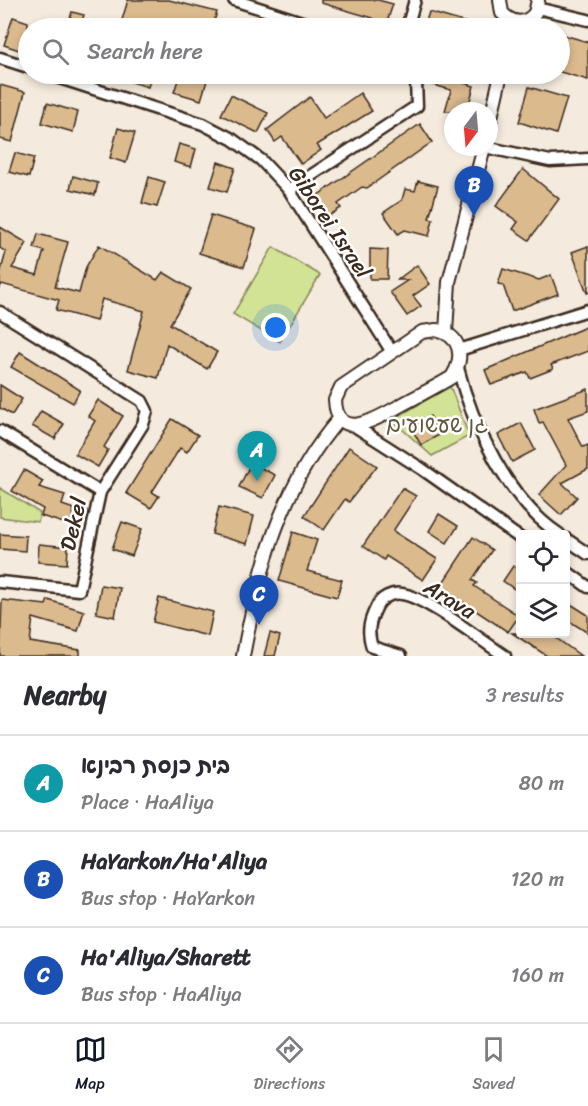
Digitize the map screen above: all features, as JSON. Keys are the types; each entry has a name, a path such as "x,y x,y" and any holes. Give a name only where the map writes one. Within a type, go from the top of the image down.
{"street":[{"path":"234,0 289,18"},
{"path":"410,18 415,0"},
{"path":"499,0 502,14 506,18"},
{"path":"527,18 538,4 588,20"},
{"path":"0,58 18,64"},
{"name":"Giborei Israel","path":"78,84 203,124 232,139 261,160 289,190 393,352"},
{"path":"289,190 417,106 416,84"},
{"path":"495,102 499,84"},
{"path":"498,150 550,161 588,159"},
{"path":"446,332 449,282 483,156"},
{"path":"459,350 588,310"},
{"name":"Dekel","path":"0,312 142,401 147,411 143,424 100,492 79,590 0,582"},
{"path":"516,535 430,474 340,418 335,400 342,387 422,332 436,330 446,332 453,338 459,350 458,368 466,399 490,449 525,505 554,530"},
{"path":"353,425 364,425 443,383 458,368"},
{"path":"243,656 261,572 277,524 299,475 340,418"},
{"path":"0,431 100,492"},
{"path":"570,542 588,554"},
{"path":"570,574 588,587"},
{"name":"Arava","path":"401,656 372,647 368,634 377,603 389,595 402,594 421,600 505,656"}],"green space":[{"path":"273,247 320,275 280,342 233,314"},
{"name":"גן שעשועים","path":"450,386 469,436 432,456 392,420"},
{"path":"0,488 40,513 38,522 0,517"}],"building":[{"path":"128,0 169,0 217,12 215,18 123,18"},
{"path":"321,0 378,0 393,4 388,18 373,18 321,3"},
{"path":"72,12 84,15 83,18 70,18"},
{"path":"429,12 450,18 427,18"},
{"path":"13,17 18,19 18,50 4,45"},
{"path":"570,37 588,42 588,80 570,75"},
{"path":"177,84 206,84 201,100 174,92"},
{"path":"430,84 474,86 470,102 448,102 451,90"},
{"path":"0,85 25,92 12,142 0,139"},
{"path":"529,87 567,98 556,134 519,122"},
{"path":"360,93 372,111 317,145 321,150 301,164 282,137 275,142 267,130 310,97 324,118"},
{"path":"231,95 268,113 258,133 221,115"},
{"path":"47,103 78,112 73,132 42,123"},
{"path":"420,124 432,142 367,188 362,187 338,204 341,208 327,217 314,198"},
{"path":"118,128 135,133 126,163 110,158"},
{"path":"179,144 196,149 191,167 174,162"},
{"path":"15,153 34,158 29,177 9,172"},
{"path":"218,162 235,168 227,192 210,187"},
{"path":"523,169 559,199 529,240 513,229 518,222 496,206"},
{"path":"73,176 98,183 95,195 70,189"},
{"path":"149,177 165,182 157,207 142,203"},
{"path":"418,181 438,186 429,218 433,219 429,236 405,230 398,234 383,213 402,200 405,189 415,191"},
{"path":"211,215 256,229 244,267 199,253"},
{"path":"0,227 27,243 12,268 37,275 44,251 34,248 38,234 68,242 55,287 79,293 86,267 99,245 157,280 163,272 191,289 170,324 217,352 207,369 167,344 158,378 128,370 144,311 102,299 96,321 56,310 59,300 2,284 0,287 0,274 6,252 0,248"},
{"path":"588,246 588,293 587,293 572,252"},
{"path":"370,249 388,250 387,279 370,279"},
{"path":"417,265 430,284 413,296 421,306 407,316 390,292 408,280 397,280"},
{"path":"503,269 539,280 551,275 558,294 512,311 503,285 498,284"},
{"path":"588,326 588,351 551,365 553,369 530,378 527,372 491,385 485,370"},
{"path":"20,352 80,390 73,403 11,367"},
{"path":"0,385 22,399 12,415 0,408"},
{"path":"588,389 588,411 568,418 583,447 588,445 588,469 562,483 577,497 561,515 539,495 566,465 543,422 539,423 534,409"},
{"path":"98,400 123,416 104,447 108,450 98,467 75,454 95,421 88,416"},
{"path":"41,411 64,424 55,439 32,426"},
{"path":"430,416 441,434 421,445 411,427"},
{"path":"172,419 198,435 187,452 180,448 152,492 159,496 151,508 126,493"},
{"path":"521,423 535,450 512,462 498,435"},
{"path":"349,447 377,466 349,502 345,499 324,530 304,516"},
{"path":"251,463 275,475 263,498 239,487"},
{"path":"24,470 43,481 39,487 65,495 62,505 74,509 70,525 41,516 43,509 12,491"},
{"path":"402,488 416,496 393,531 437,559 423,580 386,556 384,560 363,546"},
{"path":"219,507 254,516 247,544 212,534"},
{"path":"439,514 458,526 447,543 429,531"},
{"path":"122,522 142,529 132,556 112,549"},
{"path":"293,532 317,540 307,571 342,580 337,597 279,581"},
{"path":"0,534 26,536 25,551 0,549"},
{"path":"473,537 492,550 472,580 477,583 474,586 516,614 516,620 508,632 440,587"},
{"path":"39,544 68,547 67,564 38,562"},
{"path":"513,566 516,568 516,590 503,581"},
{"path":"101,585 120,588 115,617 96,613"},
{"path":"159,598 213,612 208,636 153,622"},
{"path":"2,600 46,605 48,600 84,611 78,631 33,618 30,642 80,650 80,656 0,656"},
{"path":"570,604 588,615 588,633 570,622"},
{"path":"270,633 280,636 275,656 264,656"},
{"path":"520,638 556,638 581,656 547,656"}],"place":[{"name":"HaYarkon/Ha'Aliya","path":"474,216"},
{"name":"בית כנסת רבינא","path":"257,481"},
{"name":"Ha'Aliya/Sharett","path":"259,625"}]}
